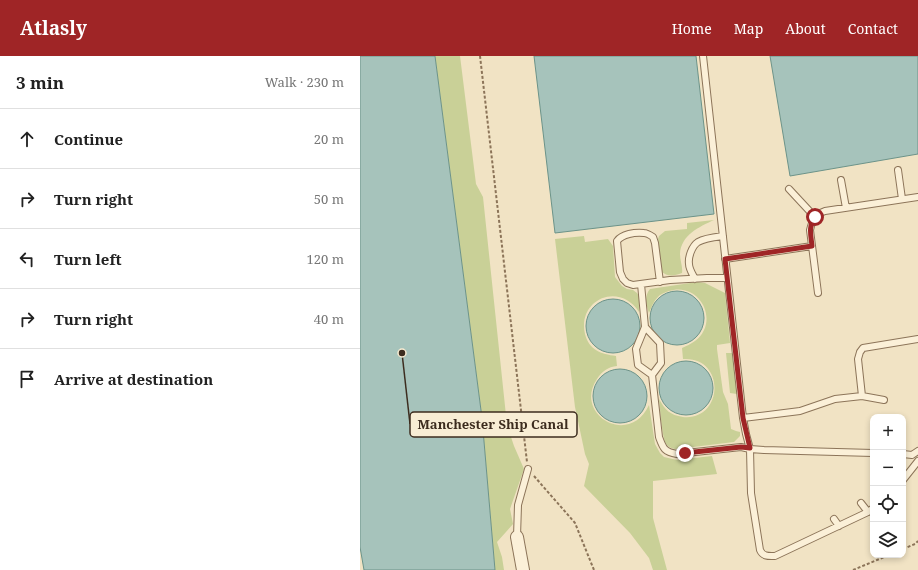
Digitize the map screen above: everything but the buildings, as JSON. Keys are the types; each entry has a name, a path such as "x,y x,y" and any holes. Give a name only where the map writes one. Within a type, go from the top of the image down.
{"street":[{"path":"517,537 523,570"}],"lane":[{"path":"703,56 743,418 750,448 751,493 761,553 764,555 775,556 870,510"},
{"path":"898,170 902,199"},
{"path":"841,180 846,208"},
{"path":"789,189 815,217"},
{"path":"818,293 810,230 813,219 817,214 825,211 918,197"},
{"path":"660,282 655,243 652,237 644,233 623,235 619,237 616,241 620,272 622,279 627,283 633,285 695,279 727,278"},
{"path":"695,279 689,264 689,256 692,248 698,242 709,238 723,236"},
{"path":"725,259 812,246"},
{"path":"641,284 645,327 636,349 638,365 652,375"},
{"path":"645,327 660,343 661,363 652,375 659,437 662,446 666,451 677,454 741,447 764,450 870,454"},
{"path":"862,396 858,359 863,348 918,339"},
{"path":"743,418 800,411 835,399 862,396 884,400"},
{"path":"906,454 912,455 918,450"},
{"path":"906,476 918,461"},
{"path":"517,537 518,505 528,469"},
{"path":"861,504 870,509"},
{"path":"834,519 839,526"}],"path":[{"path":"480,56 528,469 575,523 594,570"},
{"path":"906,548 918,541"},
{"path":"853,570 882,558"}],"green space":[{"path":"435,56 460,56 476,184 483,197 507,425 524,469 510,509 513,524 497,542 502,557 504,570 495,570 482,418"},
{"path":"714,220 692,232 687,237 681,247 680,254 682,273 671,275 661,271 659,236 665,231 687,229 687,223"},
{"path":"584,236 585,242 608,239 613,246 615,277 622,286 633,290 639,296 639,312 631,303 621,298 611,296 593,304 587,312 584,322 585,334 589,344 596,350 605,354 616,356 617,366 608,368 597,379 592,392 592,404 598,414 606,421 617,425 629,424 640,418 649,405 655,444 660,453 664,457 677,460 712,456 717,474 653,481 653,518 667,570 653,570 649,558 630,533 584,486 589,464 585,454 575,407 555,239"},
{"path":"697,282 705,283 725,293 730,343 717,345 717,349 723,392 728,404 731,429 740,432 740,436 734,442 675,449 666,444 662,429 659,399 668,411 683,417 697,416 706,409 712,400 714,388 713,377 707,367 697,361 683,359 682,348 695,341 703,333 706,323 706,314 703,305 697,297 680,289 669,291 658,297 649,313 646,298 650,289"},
{"path":"726,353 732,353 737,394 730,393"}],"water":[{"path":"360,56 435,56 482,418 495,570 364,570 360,547"},
{"path":"534,56 696,56 714,214 555,233"},
{"path":"770,56 918,56 918,154 790,176"},
{"path":"677,291 687,293 696,299 702,308 704,318 702,328 696,337 687,343 677,345 667,343 658,337 652,328 650,318 652,308 658,299 667,293"},
{"path":"613,299 623,301 632,307 638,316 640,326 638,336 632,345 623,351 613,353 603,351 594,345 588,336 586,326 588,316 594,307 603,301"},
{"path":"686,361 696,363 705,369 711,378 713,388 711,398 705,407 696,413 686,415 676,413 667,407 661,398 659,388 661,378 667,369 676,363"},
{"path":"620,369 630,371 639,377 645,386 647,396 645,406 639,415 630,421 620,423 610,421 601,415 595,406 593,396 595,386 601,377 610,371"}],"place":[{"name":"Manchester Ship Canal","path":"402,353"}],"route":[{"path":"685,453 741,447 750,448 743,418 725,259 812,246 810,230 815,217"}]}
